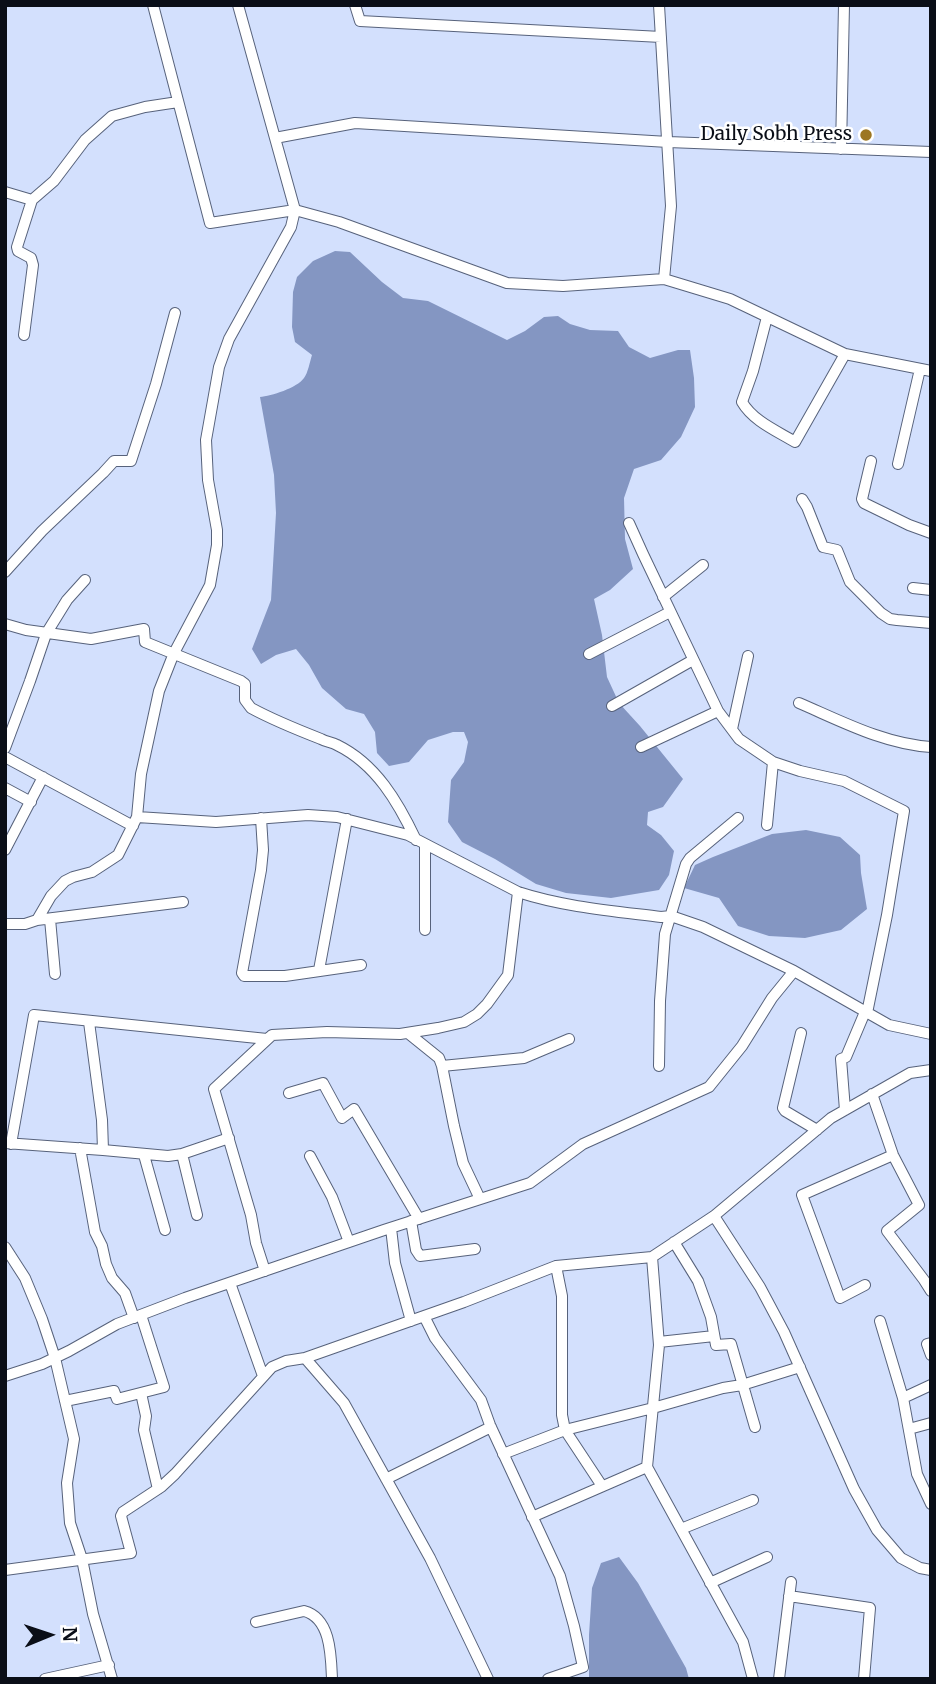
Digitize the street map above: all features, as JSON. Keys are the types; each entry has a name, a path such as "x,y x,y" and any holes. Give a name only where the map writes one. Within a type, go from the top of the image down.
{"street":[{"path":"153,5 210,223 295,210 339,222 507,283 563,286 664,279 730,299 845,354 925,370 898,464"},
{"path":"37,920 51,896 65,881 92,872 118,855 135,822 141,774 159,691 174,653 210,584 217,530 208,480 206,440 221,357 291,228 295,210 238,5"},
{"path":"355,5 360,21 661,37"},
{"path":"659,5 671,206 664,279"},
{"path":"841,149 844,5"},
{"path":"24,335 33,265 31,257 18,251 17,247 32,200 54,181 85,140 112,116 145,107 178,103"},
{"path":"275,138 355,123 668,142 931,152"},
{"path":"7,194 32,200"},
{"path":"5,572 114,460 131,461 175,313"},
{"path":"767,317 742,402 759,421 795,442 845,354"},
{"path":"871,461 862,499 864,503 931,533"},
{"path":"802,499 823,547 837,550 846,577 871,604 890,619 931,623"},
{"path":"629,523 718,711 740,739 773,762 844,781 904,811 887,915 866,1012 846,1057 841,1059 845,1110"},
{"path":"663,597 703,565"},
{"path":"5,748 46,634 67,600 85,580"},
{"path":"914,588 931,590"},
{"path":"589,654 670,612"},
{"path":"7,628 96,639 144,629 145,642 241,681 245,684 245,700 251,708 334,743 361,759 378,777 420,842 425,930"},
{"path":"732,729 748,656"},
{"path":"612,706 693,660"},
{"path":"799,702 881,737 900,743 931,747"},
{"path":"641,747 718,711"},
{"path":"5,757 135,822 216,822 308,815 337,817 408,835 518,892 578,906 671,916 703,928 794,971 889,1025 931,1032"},
{"path":"767,825 773,762"},
{"path":"5,850 43,777"},
{"path":"5,788 31,802"},
{"path":"261,818 261,870 242,973 244,976 265,977 360,965"},
{"path":"659,1066 665,934 686,864 738,818"},
{"path":"319,970 347,819"},
{"path":"265,1271 214,1089 272,1035 408,1033 464,1021 477,1014 508,975 518,892"},
{"path":"5,924 25,924 37,920 183,902"},
{"path":"50,919 55,974"},
{"path":"5,1376 55,1358 117,1324 349,1242 530,1183 583,1144 709,1087 742,1046 772,998 794,971"},
{"path":"229,1138 168,1156 8,1144 34,1015 267,1039"},
{"path":"89,1022 102,1120 103,1150"},
{"path":"408,1033 439,1058 443,1066 463,1163 480,1199"},
{"path":"801,1033 783,1108 817,1130"},
{"path":"443,1066 524,1058 569,1038"},
{"path":"5,1570 131,1553 121,1516 123,1512 175,1474 272,1367 411,1321 556,1266 652,1257 714,1216 831,1118 910,1073 931,1070"},
{"path":"289,1093 323,1083 342,1118 354,1110 415,1220 416,1250 420,1256 475,1249"},
{"path":"872,1094 892,1155 919,1205 887,1231 931,1291"},
{"path":"65,1401 114,1391 117,1399 164,1387 137,1317 106,1264 102,1245 95,1232 80,1148"},
{"path":"182,1154 197,1215"},
{"path":"144,1155 166,1230"},
{"path":"865,1285 840,1298 802,1195 892,1155"},
{"path":"310,1156 332,1197 349,1242"},
{"path":"714,1216 760,1287 784,1332 854,1489 877,1530 901,1558 920,1568 931,1570"},
{"path":"391,1228 395,1263 411,1321"},
{"path":"674,1242 698,1282 711,1317 716,1345 731,1344 755,1427"},
{"path":"5,1247 25,1278 55,1358 74,1440 67,1483 70,1523 82,1559 93,1614 112,1679"},
{"path":"652,1257 659,1342 647,1467 743,1642 755,1678"},
{"path":"556,1266 562,1296 561,1399 565,1430 602,1486"},
{"path":"230,1283 263,1376"},
{"path":"424,1316 435,1338 481,1400 560,1576 583,1667 548,1679"},
{"path":"880,1321 903,1398 917,1474 931,1504"},
{"path":"659,1342 714,1336"},
{"path":"931,1343 927,1344 931,1354"},
{"path":"305,1358 344,1403 430,1558 488,1679"},
{"path":"503,1454 565,1430 743,1385 800,1367"},
{"path":"903,1398 931,1385"},
{"path":"141,1393 146,1416 144,1430 158,1489"},
{"path":"909,1429 931,1423"},
{"path":"387,1479 491,1427"},
{"path":"532,1517 647,1467"},
{"path":"681,1530 753,1500"},
{"path":"710,1583 767,1557"},
{"path":"779,1679 791,1582"},
{"path":"789,1596 870,1608 864,1679"},
{"path":"256,1622 310,1612 326,1631 332,1679"},
{"path":"45,1679 109,1665"}],"water":[{"path":"335,251 350,252 403,298 428,301 507,340 544,317 558,316 570,324 590,330 618,331 629,347 650,358 678,350 690,350 695,407 681,437 661,460 634,469 624,498 625,539 633,569 610,590 594,599 607,677 619,703 683,779 663,807 648,812 647,825 661,835 674,851 669,875 659,890 611,898 566,893 536,884 462,842 448,822 451,780 464,762 468,742 464,732 453,732 428,740 409,762 389,766 377,753 375,732 364,714 346,709 322,688 296,649 276,655 261,664 252,649 271,600 276,513 274,475 260,397 290,388 301,382 305,376 312,355 295,342 292,327 293,292 297,277 313,261"},
{"path":"806,830 840,837 860,855 867,909 841,930 805,938 769,936 738,926 719,898 684,888 695,865 772,834"},
{"path":"619,1557 638,1583 686,1668 689,1679 589,1679 592,1588 601,1563"}],"place":[{"name":"Daily Sobh Press","path":"866,135"}]}
